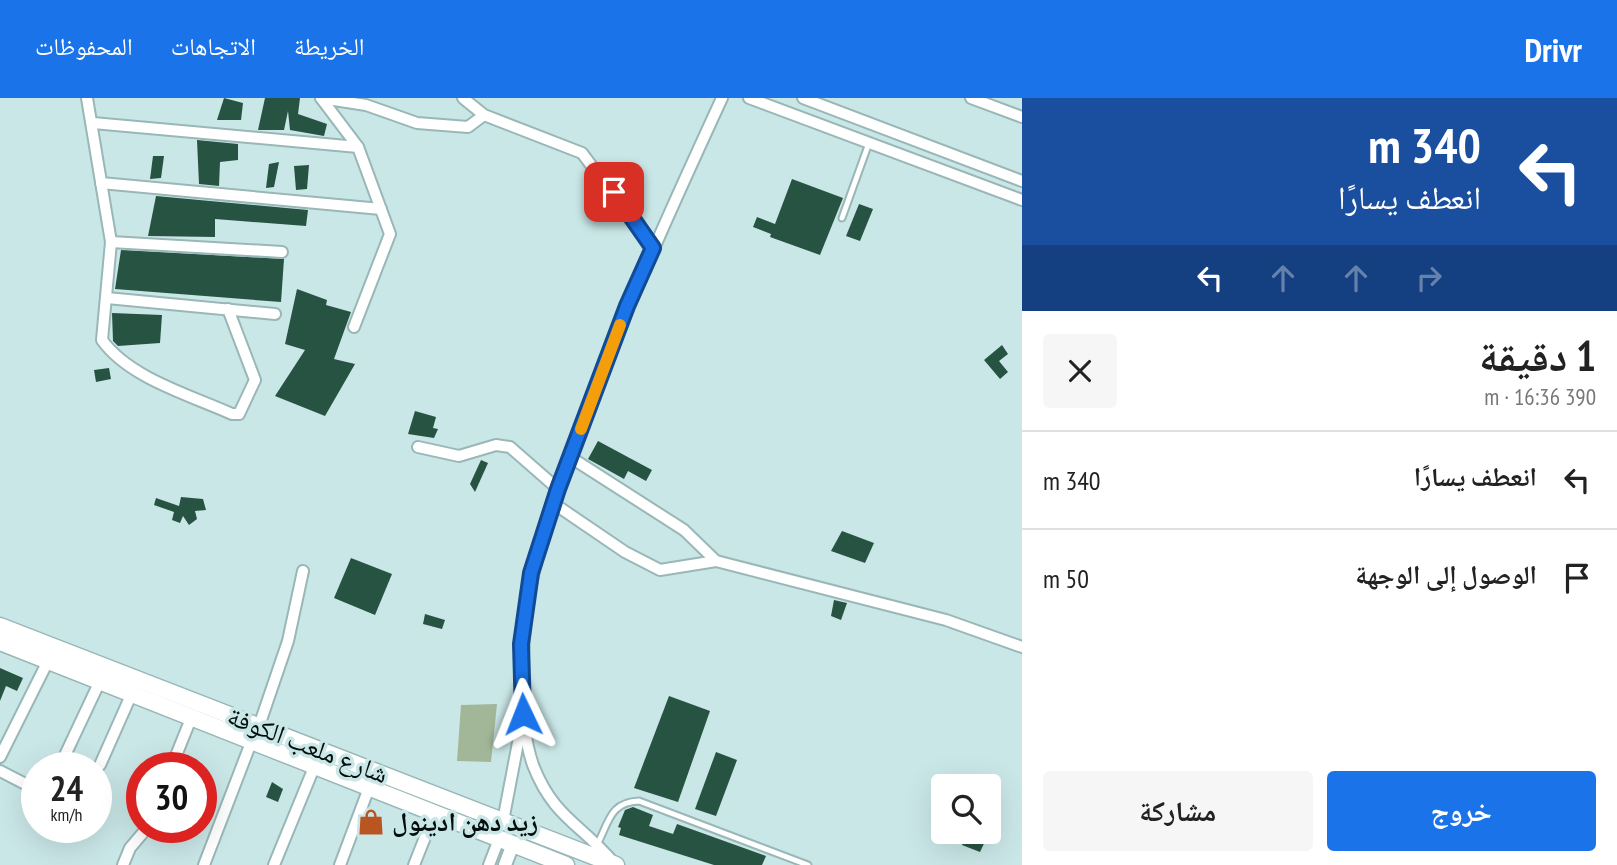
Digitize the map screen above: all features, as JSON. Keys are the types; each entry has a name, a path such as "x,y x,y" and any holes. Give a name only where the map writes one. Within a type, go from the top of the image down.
{"main road":[{"name":"شارع ملعب الكوفة","path":"0,626 151,694 503,821 616,865"},
{"name":"شارع ملعب الكوفة","path":"0,642 100,681 151,694 192,716 256,733 315,765 506,842 536,860 566,865"}],"street":[{"path":"87,98 111,242 102,340 108,348 139,372 232,414 239,414 256,380 228,309"},
{"path":"354,327 390,234 358,147 321,98 366,105 417,123 468,127 484,114"},
{"path":"463,98 484,114 582,153 653,248"},
{"path":"616,865 597,845 568,822 548,795 528,748 523,714 521,644 531,573 558,489 627,306 722,98"},
{"path":"749,98 1022,200"},
{"path":"803,98 1022,181"},
{"path":"971,98 1022,117"},
{"path":"93,123 358,147"},
{"path":"927,165 933,147"},
{"path":"101,183 381,209"},
{"path":"111,242 282,252"},
{"path":"107,298 275,314"},
{"path":"418,447 460,456 484,447 510,447 558,489"},
{"path":"570,457 684,530 716,561"},
{"path":"553,503 625,552 660,570 716,561 946,620 1022,647"},
{"path":"204,865 256,733 288,641 303,571"},
{"path":"0,757 48,661"},
{"path":"67,752 100,681"},
{"path":"109,752 151,694"},
{"path":"503,821 523,714"},
{"path":"177,752 192,716"},
{"path":"274,865 315,765"},
{"path":"0,771 21,782"},
{"path":"340,865 370,785"},
{"path":"414,865 435,812"},
{"path":"489,865 506,842"},
{"path":"505,865 506,842"},
{"path":"123,865 134,843"}],"lane":[{"path":"842,218 869,143"},
{"path":"597,845 616,807 623,802 639,801 808,865"}],"green space":[{"path":"497,704 491,762 457,761 461,705"}],"building":[{"path":"224,98 243,103 241,120 217,120"},
{"path":"265,98 300,98 298,114 327,124 324,136 290,130 288,111 284,130 258,130"},
{"path":"197,140 238,144 238,160 220,162 219,186 199,184"},
{"path":"153,156 164,156 161,178 150,179"},
{"path":"279,162 274,187 266,188 269,164"},
{"path":"309,165 307,189 296,190 294,166"},
{"path":"792,179 843,198 820,255 770,237 771,234 753,227 757,217 775,224"},
{"path":"156,196 308,210 306,226 215,219 215,237 148,236"},
{"path":"859,204 873,209 860,241 846,236"},
{"path":"121,250 284,259 281,302 115,289"},
{"path":"297,289 327,300 326,305 351,312 334,359 355,364 325,416 275,396 305,350 285,344"},
{"path":"112,313 162,315 160,343 118,346 113,341"},
{"path":"1002,345 1008,354 999,361 1008,372 1000,379 984,360"},
{"path":"109,368 111,379 96,382 94,370"},
{"path":"415,411 436,417 433,428 438,429 434,438 408,434"},
{"path":"598,441 652,470 646,481 628,471 624,479 588,459"},
{"path":"481,460 488,463 475,492 470,484"},
{"path":"181,497 203,499 206,510 195,511 197,519 189,525 183,516 180,523 172,520 174,512 154,505 156,498 179,506"},
{"path":"842,531 874,543 865,563 831,551"},
{"path":"351,558 392,574 375,615 334,598"},
{"path":"834,600 847,603 841,620 831,616"},
{"path":"425,614 445,620 442,629 423,624"},
{"path":"0,668 23,678 17,691 6,686 0,701"},
{"path":"669,696 710,711 678,802 634,788"},
{"path":"716,752 737,760 716,816 695,809"},
{"path":"272,782 283,789 278,802 266,797"},
{"path":"633,807 653,815 649,826 673,834 677,824 766,856 762,865 714,865 619,835 621,828 618,827 625,810"},
{"path":"962,844 984,844 980,852"}],"slow traffic":[{"path":"581,429 620,325"}],"place":[{"name":"زيد دهن ادينول","path":"371,822"}],"route":[{"path":"523,714 521,644 531,573 558,489 627,306 653,248 614,192"}]}
